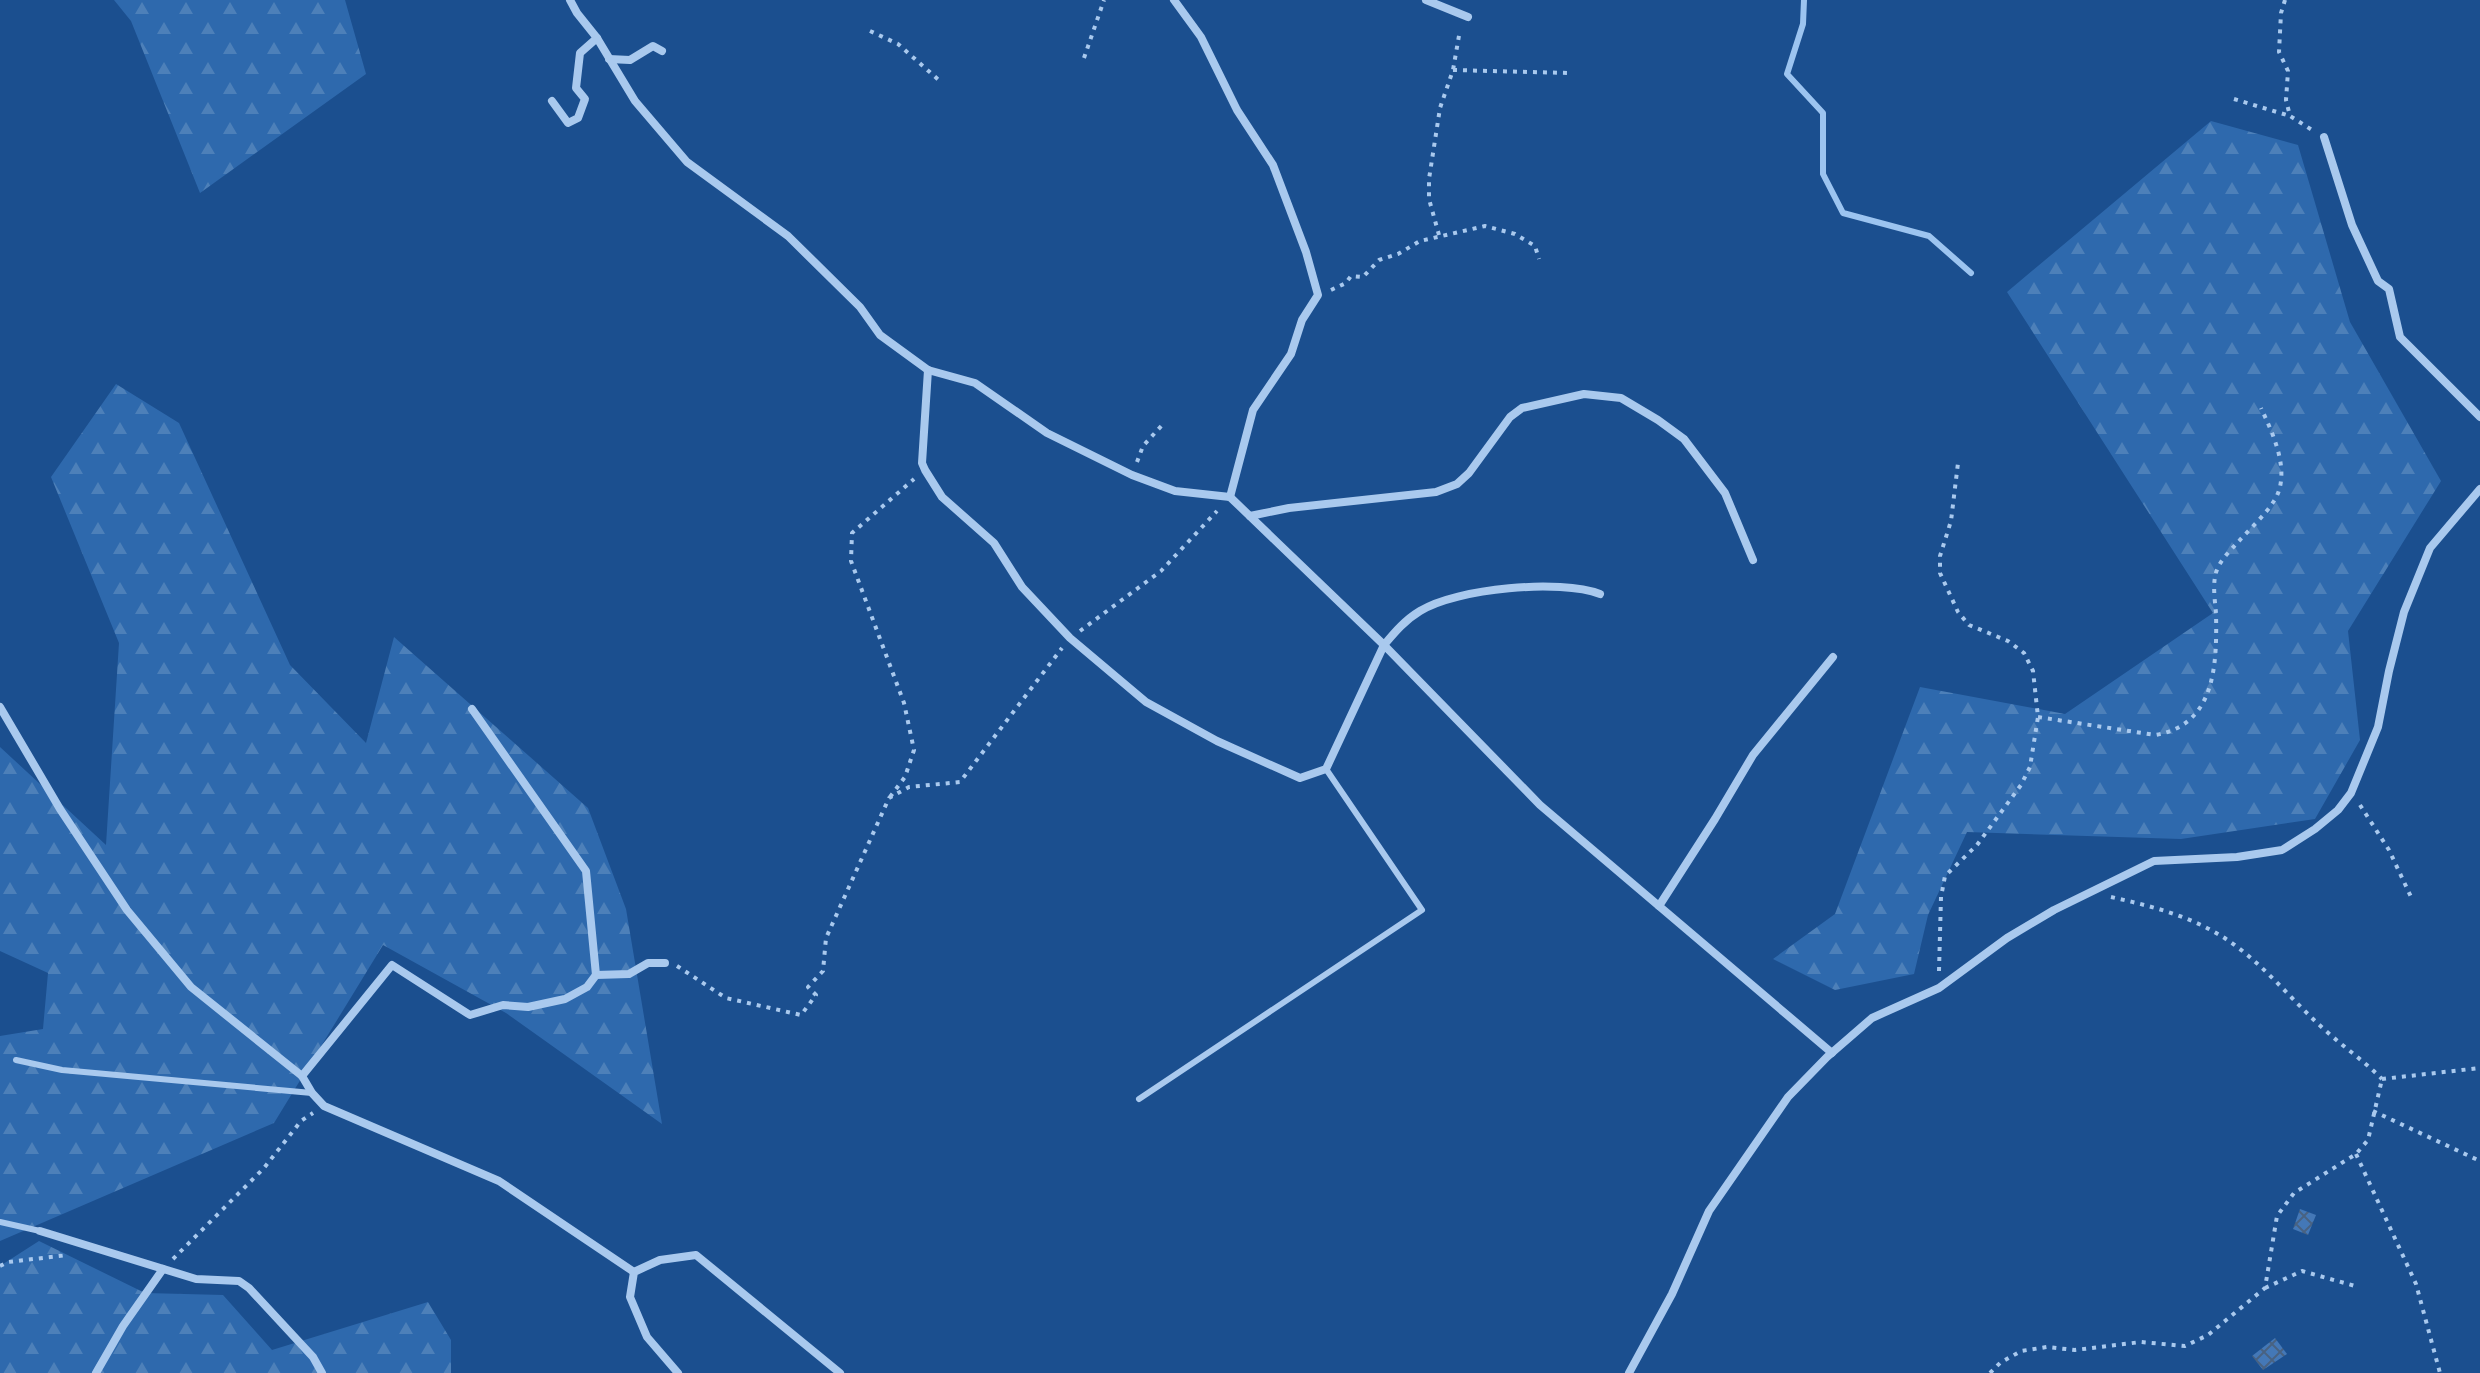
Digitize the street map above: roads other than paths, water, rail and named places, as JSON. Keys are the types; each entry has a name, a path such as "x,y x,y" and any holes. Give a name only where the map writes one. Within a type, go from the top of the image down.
{"street":[{"path":"570,0 635,101 687,162 788,236 860,307 880,335 928,370 975,383 1047,433 1132,475 1175,491 1230,497 1384,645 1540,805 1832,1053"},
{"path":"1174,0 1201,37 1237,110 1273,165 1295,218 1318,295 1302,320 1291,354 1253,410 1230,497"},
{"path":"1426,0 1468,17"},
{"path":"552,101 568,123 578,118 585,99 576,88 580,53 597,38"},
{"path":"609,59 630,60 653,46 662,51"},
{"path":"2324,137 2352,225 2378,281 2389,289 2400,337 2480,417"},
{"path":"928,370 922,463 925,470 942,497 994,543 1022,587 1070,638 1146,702 1217,741 1300,778 1326,769 1384,645 1400,626 1422,609 1462,596 1547,585 1581,587 1600,594"},
{"path":"1250,516 1289,508 1436,492 1457,484 1469,473 1510,417 1522,408 1584,394 1621,398 1684,439 1725,493 1753,560"},
{"path":"1629,1373 1672,1294 1709,1211 1788,1097 1872,1018 1939,988 2007,938 2087,891 2099,889 2154,861 2237,857 2282,850 2338,810 2351,793 2378,727 2404,612 2430,548 2480,489"},
{"path":"1659,906 1753,755 1833,657"},
{"path":"0,707 60,809 127,910 191,987 302,1076 324,1106 499,1181 634,1272"},
{"path":"302,1076 392,965 470,1015 503,1005 528,1007 565,999 587,987 596,975 586,871 472,709"},
{"path":"596,975 629,974 648,963 665,963"},
{"path":"40,1231 196,1279 239,1281 313,1357 322,1373"},
{"path":"634,1272 660,1260 696,1255 840,1373"},
{"path":"96,1373 123,1326 163,1269"},
{"path":"634,1272 630,1297 647,1337 678,1373"}],"lane":[{"path":"1139,1099 1422,910 1326,769"},
{"path":"16,1060 62,1070 312,1093"},
{"path":"0,1222 40,1231"}],"waterway":[{"path":"1804,0 1803,24 1787,74 1823,113 1823,174 1843,213 1929,236 1971,273"}]}
